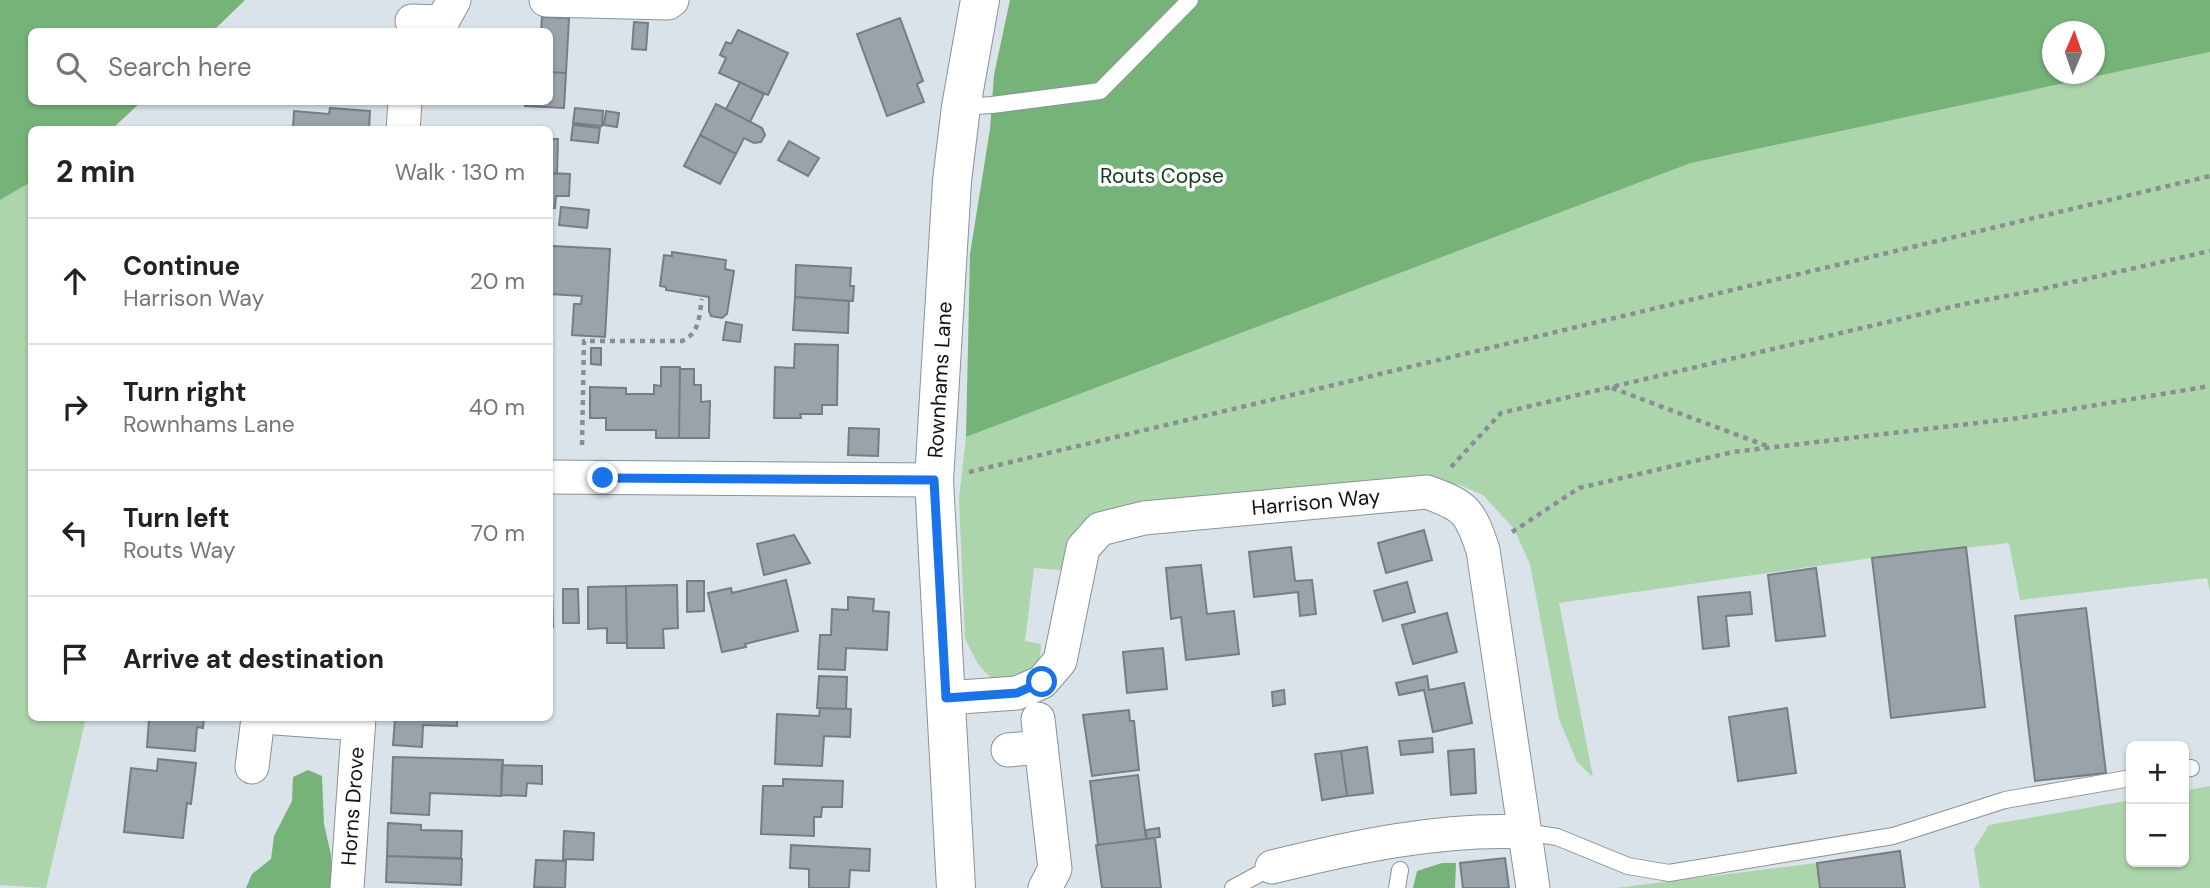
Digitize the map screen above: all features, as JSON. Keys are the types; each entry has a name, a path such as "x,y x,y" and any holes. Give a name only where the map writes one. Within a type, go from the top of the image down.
{"street":[{"path":"546,0 668,3 672,0"},
{"name":"Rownhams Lane","path":"956,888 934,480 950,208 961,107 980,0"},
{"path":"403,126 405,105"},
{"path":"553,477 934,480"},
{"name":"Harrison Way","path":"946,698 1017,693 1042,682 1060,661 1083,548 1100,528 1144,518 1427,492 1457,503 1474,523 1483,550 1533,888"},
{"path":"252,767 258,721"},
{"name":"Horns Drove","path":"347,888 358,721"},
{"path":"1008,750 1039,733 1055,869 1045,888"},
{"path":"1272,867 1350,848 1486,830 1525,832"}],"lane":[{"path":"961,107 992,106 1100,91 1190,0"},
{"path":"1525,832 1557,837 1628,866 1670,873 1893,836 2005,800 2126,779"},
{"path":"1233,888 1272,867"},
{"path":"1397,888 1400,870"}],"path":[{"path":"934,480 2210,176"},
{"path":"1427,492 1501,413 1964,304 2210,251"},
{"path":"582,477 583,341 682,341 697,329 702,299"},
{"path":"1483,550 1579,488 1733,452 2019,418 2210,386"},
{"path":"1611,387 1770,447"}],"green space":[{"path":"0,0 245,0 216,28 28,28 28,105 138,105 115,126 28,126 28,184 0,200"},
{"name":"Routs Copse","path":"1010,0 2210,0 2210,52 2105,74 2105,21 2042,21 2042,84 2060,84 1691,163 966,437 970,254 990,129 994,75"},
{"path":"2210,52 2210,592 2207,578 2020,600 2009,543 1872,558 1559,603 1593,777 1577,762 1559,719 1530,564 1514,529 1483,495 1460,485 1433,481 1082,529 1060,570 1034,568 1025,641 1041,644 1035,671 1011,681 991,678 978,664 965,639 959,498 966,437 1691,163 2060,84 2105,84 2105,74"},
{"path":"28,184 28,721 85,721 46,888 0,885 0,200"},
{"path":"308,770 322,776 324,824 331,855 332,888 246,888 252,874 271,859 274,836 292,801 293,777"},
{"path":"2210,786 2210,888 1980,888 1974,849 1989,825 2126,801 2126,867 2189,867 2189,790"},
{"path":"1442,863 1456,863 1455,888 1413,888 1417,871"},
{"path":"1817,863 1820,888 1616,888"}],"building":[{"path":"542,17 569,18 566,73 553,72 553,28 541,28"},
{"path":"900,18 923,81 917,84 924,102 887,116 857,34"},
{"path":"634,22 648,23 646,50 632,49"},
{"path":"738,30 788,53 768,95 719,73 726,58 720,55 726,42 731,44"},
{"path":"553,72 566,73 564,108 525,106 553,105"},
{"path":"740,82 764,94 750,122 726,109"},
{"path":"716,104 762,128 765,135 761,142 754,143 744,138 736,154 700,135"},
{"path":"330,108 370,111 369,126 293,126 294,111 329,114"},
{"path":"575,108 603,111 602,126 573,123"},
{"path":"606,111 619,113 617,127 604,125"},
{"path":"573,125 600,128 598,143 571,140"},
{"path":"700,135 736,154 720,184 684,166"},
{"path":"553,139 558,139 557,174 553,173"},
{"path":"789,141 819,158 808,176 778,160"},
{"path":"553,173 570,174 569,196 556,196 555,208"},
{"path":"561,207 589,210 587,228 559,225"},
{"path":"553,246 610,249 605,337 572,335 574,304 581,304 582,296 553,294"},
{"path":"672,252 726,260 725,269 734,271 727,314 722,318 711,316 709,297 666,290 666,287 660,286 664,255 672,256"},
{"path":"796,265 851,268 853,301 795,297"},
{"path":"795,297 849,301 848,333 793,330"},
{"path":"726,322 742,325 740,342 723,340"},
{"path":"795,344 838,345 837,405 822,405 822,414 800,414 801,418 774,418 775,367 794,368"},
{"path":"591,348 601,348 601,365 591,364"},
{"path":"661,367 680,367 679,438 656,438 656,430 606,430 606,418 590,418 590,387 626,388 626,394 654,394 654,385 661,386"},
{"path":"680,369 694,369 694,385 701,385 701,402 710,401 709,438 679,438"},
{"path":"849,428 879,429 878,456 848,455"},
{"path":"1424,530 1432,560 1386,573 1378,543"},
{"path":"794,535 810,563 764,575 757,544"},
{"path":"1291,547 1295,581 1312,580 1316,614 1300,616 1298,592 1254,597 1249,552"},
{"path":"1966,547 1985,707 1891,718 1872,558"},
{"path":"1201,565 1207,614 1234,611 1239,654 1186,660 1181,617 1171,619 1166,568"},
{"path":"1816,568 1825,636 1776,641 1768,575"},
{"path":"786,580 798,631 722,652 708,593 731,588 732,593"},
{"path":"687,581 704,581 704,611 687,612"},
{"path":"1407,582 1415,612 1383,621 1374,591"},
{"path":"677,585 678,628 663,629 664,648 627,648 626,586"},
{"path":"626,586 627,643 607,643 607,628 588,629 588,587"},
{"path":"563,589 578,589 579,623 563,623"},
{"path":"1750,592 1752,614 1726,616 1729,646 1703,649 1698,597"},
{"path":"848,597 874,599 873,611 889,612 887,650 846,648 845,670 818,669 820,635 831,635 832,609 848,610"},
{"path":"2086,608 2106,773 2035,781 2015,616"},
{"path":"1447,613 1457,652 1413,664 1402,625"},
{"path":"1163,648 1167,689 1127,693 1123,652"},
{"path":"819,676 847,677 846,709 817,708"},
{"path":"1427,676 1429,690 1464,683 1472,723 1433,732 1424,690 1399,695 1396,683"},
{"path":"1284,690 1285,704 1273,706 1272,692"},
{"path":"820,708 851,709 850,737 824,736 822,766 775,764 777,714 819,716"},
{"path":"1787,708 1796,773 1738,781 1729,717"},
{"path":"1129,710 1130,721 1134,721 1139,770 1092,776 1083,715"},
{"path":"149,721 204,721 203,728 197,727 195,751 147,747"},
{"path":"395,721 457,721 457,726 423,725 422,747 393,745"},
{"path":"1432,738 1433,752 1401,755 1399,741"},
{"path":"1367,747 1373,793 1347,796 1341,751"},
{"path":"1474,749 1476,793 1451,795 1448,751"},
{"path":"1341,751 1347,796 1322,800 1315,754"},
{"path":"393,757 503,760 501,796 430,793 429,815 391,813"},
{"path":"158,759 196,763 183,838 124,832 131,768 157,771"},
{"path":"502,765 542,766 542,784 527,783 526,796 501,795"},
{"path":"1138,775 1146,839 1098,845 1090,781"},
{"path":"783,779 843,781 842,807 822,807 821,817 814,817 814,836 761,834 763,786 783,786"},
{"path":"388,823 421,825 421,830 462,831 461,858 387,856"},
{"path":"1159,828 1160,837 1147,839 1146,830"},
{"path":"564,831 594,833 593,860 563,859"},
{"path":"1155,838 1161,888 1102,888 1096,845"},
{"path":"791,845 870,849 869,871 850,870 849,888 809,888 809,869 790,868"},
{"path":"1900,851 1905,888 1820,888 1817,863"},
{"path":"387,856 462,859 461,885 386,882"},
{"path":"1505,858 1509,888 1463,888 1460,863"},
{"path":"536,860 566,861 565,888 534,887"}],"route":[{"path":"603,478 934,480 946,698 1017,693 1042,682"}]}
